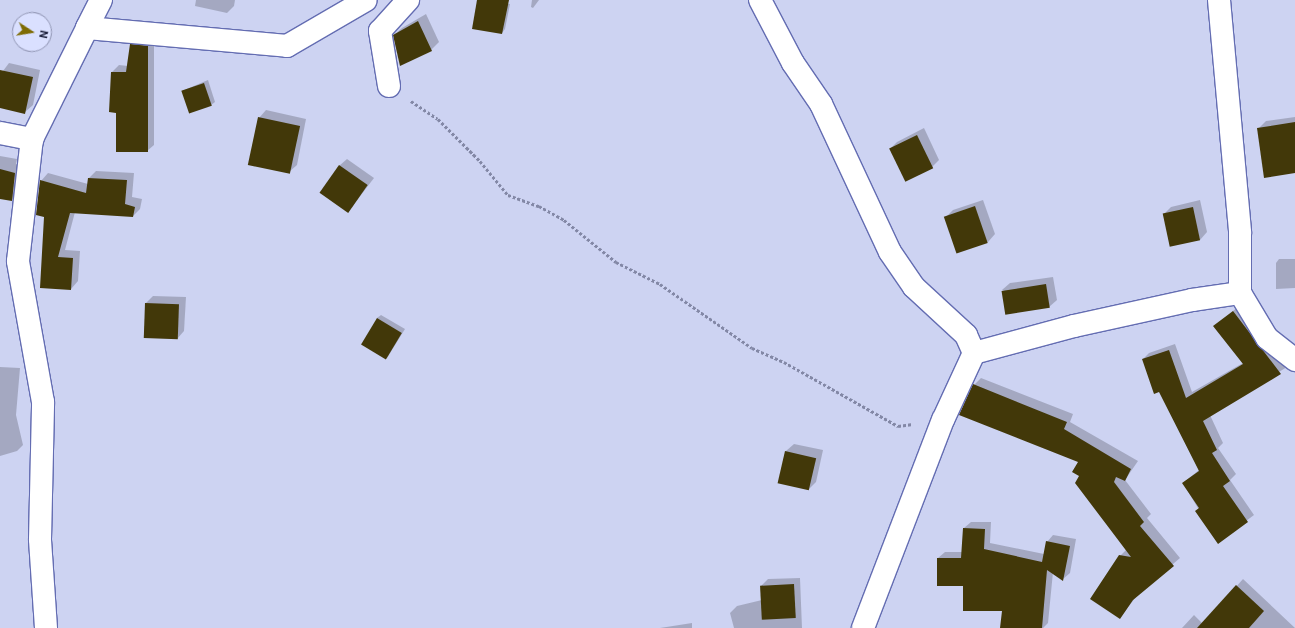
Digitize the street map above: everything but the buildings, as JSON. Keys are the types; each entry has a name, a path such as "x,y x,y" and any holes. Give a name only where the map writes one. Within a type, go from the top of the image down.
{"street":[{"path":"46,628 40,539 43,402 18,261 32,139 101,0"},
{"path":"87,28 287,46 366,0"},
{"path":"389,86 380,31 408,0"},
{"path":"760,0 793,63 821,104 890,252 914,287 966,335 974,353 944,420 863,628"},
{"path":"1219,0 1240,233 1240,293 1267,338 1295,360"},
{"path":"0,133 32,139"},
{"path":"974,353 1074,326 1192,300 1240,293"}],"path":[{"path":"389,86 438,119 480,161 508,195 539,206 564,220 616,262 660,284 752,348 784,362 898,426 944,420"}]}
